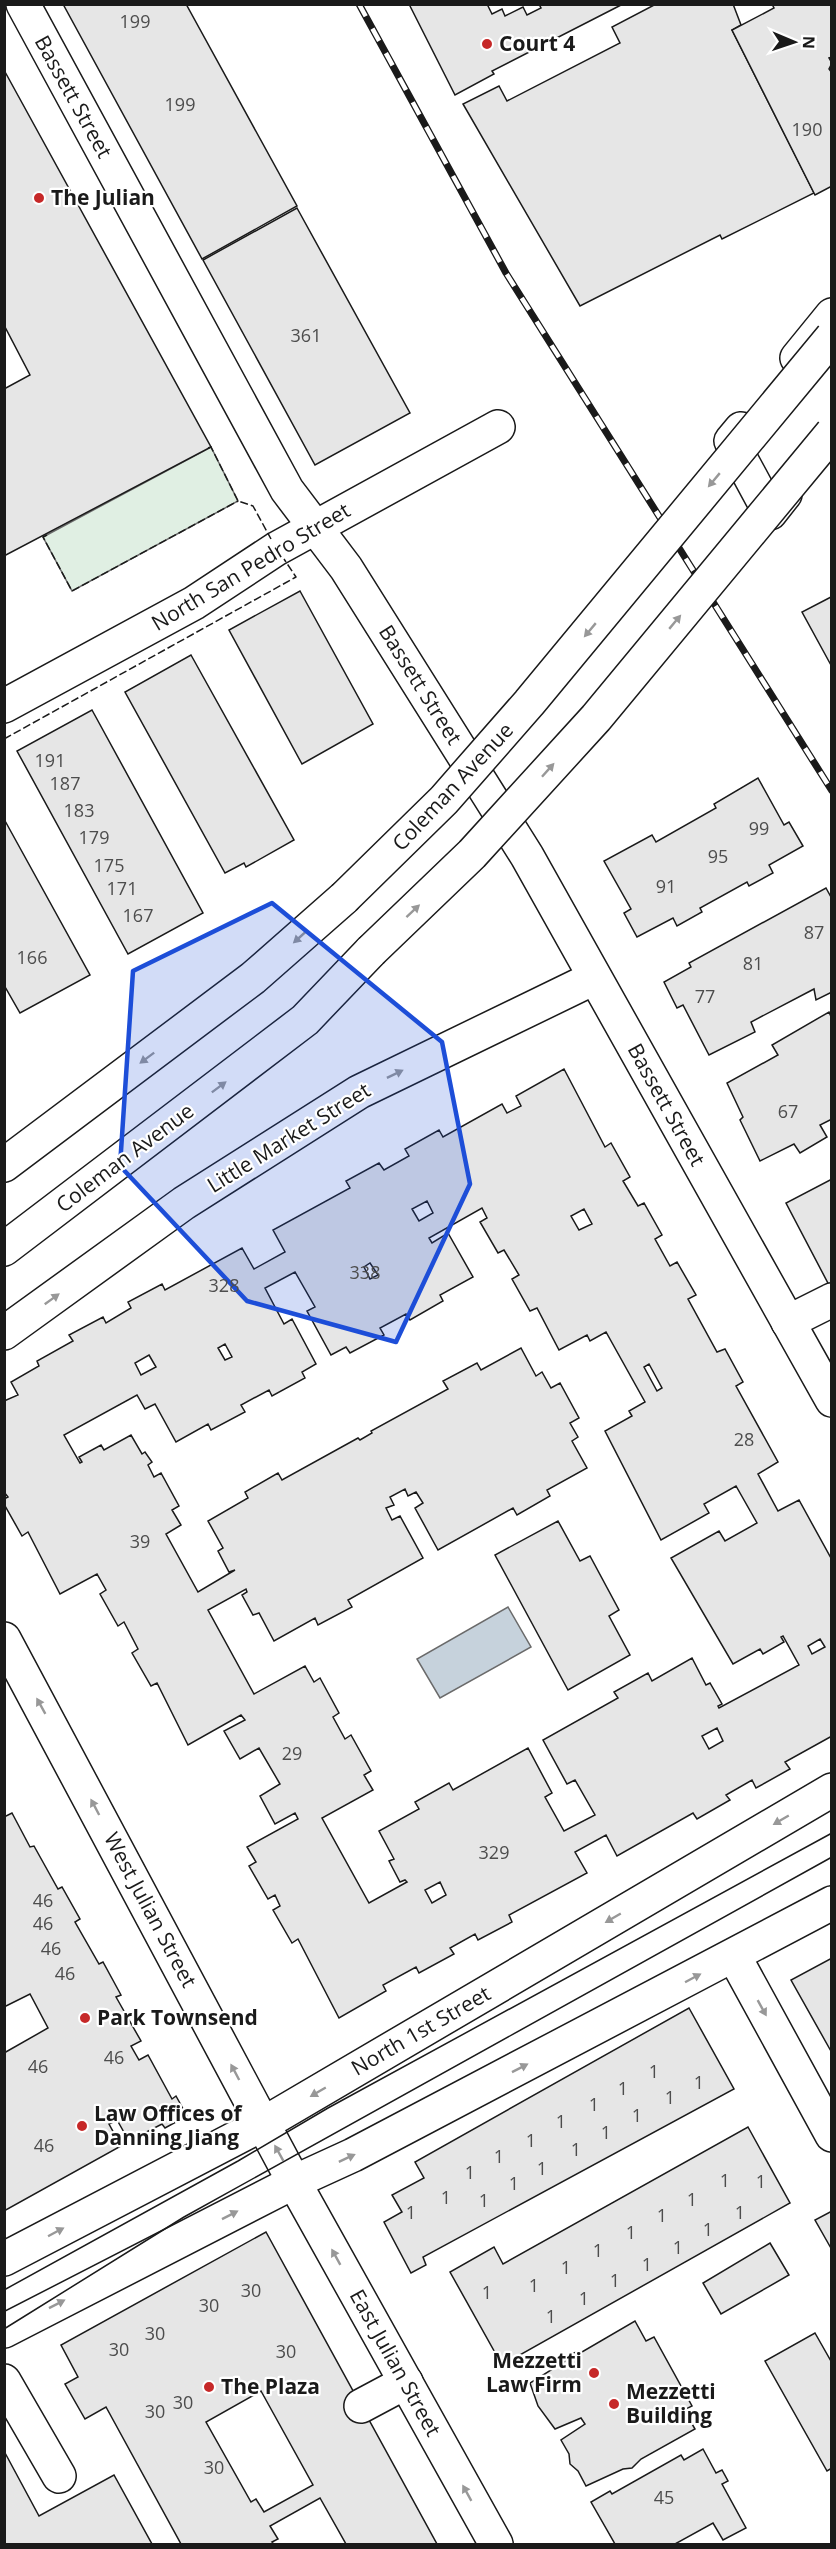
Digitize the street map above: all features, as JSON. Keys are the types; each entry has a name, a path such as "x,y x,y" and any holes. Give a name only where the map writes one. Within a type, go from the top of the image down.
{"main road":[{"name":"Bassett Street","path":"23,4 287,490 346,568 527,856 831,1401"},
{"path":"831,315 731,441 770,513 831,434"},
{"name":"Coleman Avenue","path":"4,1165 253,978 344,898 444,800 521,712 831,338"},
{"name":"North San Pedro Street","path":"4,706 194,603 276,549 498,427"},
{"name":"Coleman Avenue","path":"4,1249 304,1020 371,951 472,854 596,718 831,434"},
{"name":"Little Market Street","path":"4,1333 184,1203 359,1092 594,978"},
{"path":"788,1322 831,1299"},
{"name":"West Julian Street","path":"4,1638 294,2182"},
{"name":"North 1st Street","path":"4,2259 263,2124 831,1790"},
{"path":"4,2331 294,2182 353,2155 831,1903"},
{"path":"734,1956 831,2135"},
{"name":"East Julian Street","path":"294,2182 496,2544"},
{"path":"4,2381 59,2476"},
{"path":"361,2406 406,2382"}],"highlighted area":[{"path":"272,903 442,1042 470,1184 396,1342 247,1301 120,1166 133,971"}],"green space":[{"path":"211,447 238,501 72,591 43,537"}],"shaded area":[{"path":"508,1607 531,1647 440,1698 417,1659"}],"building":[{"path":"63,4 186,4 297,206 202,259"},
{"name":"Court 4","path":"409,4 487,4 492,14 502,9 505,16 523,7 527,15 541,8 539,4 623,4 492,71 494,74 455,95"},
{"path":"656,4 733,4 741,25 732,30 814,193 722,239 720,235 580,306 463,104 499,86 507,101 620,43 612,27"},
{"path":"772,4 832,4 832,57 829,58 832,63 829,69 832,73 832,186 815,195 732,30 774,8"},
{"name":"The Julian","path":"4,70 211,447 4,556 4,389 30,375 4,325"},
{"path":"297,208 410,413 315,465 203,260"},
{"path":"300,591 373,724 302,764 229,630"},
{"path":"832,598 832,667 802,612"},
{"path":"191,655 294,840 246,867 244,863 225,873 125,692"},
{"path":"92,710 203,913 128,954 17,751"},
{"path":"758,778 784,825 789,822 803,846 769,865 773,873 749,886 747,882 700,908 702,912 677,926 673,918 637,937 624,913 631,909 604,861 652,835 656,842 716,808 714,804"},
{"path":"4,819 90,975 20,1013 4,985"},
{"path":"826,888 832,899 832,992 816,1000 814,989 751,1022 755,1032 709,1055 683,1005 677,1008 664,982 691,967 689,963"},
{"path":"829,1012 832,1019 832,1119 820,1125 827,1137 800,1153 794,1144 760,1161 740,1120 743,1117 727,1083 778,1055 772,1045"},
{"path":"564,1069 605,1147 611,1143 630,1177 623,1181 638,1206 644,1203 662,1235 655,1239 670,1266 677,1262 696,1295 688,1299 717,1352 725,1349 743,1382 736,1386 778,1462 758,1474 778,1511 799,1500 832,1560 832,1736 785,1762 790,1769 756,1788 752,1780 726,1795 730,1800 697,1819 693,1813 617,1856 606,1835 575,1852 587,1873 509,1915 512,1922 478,1940 475,1934 450,1948 454,1954 419,1973 416,1967 383,1985 386,1991 339,2018 298,1939 292,1943 273,1910 280,1906 275,1895 268,1899 249,1866 256,1862 247,1847 298,1819 295,1813 275,1824 260,1796 280,1784 259,1748 240,1759 224,1731 245,1720 241,1715 188,1745 157,1683 151,1686 132,1653 138,1649 124,1622 118,1626 100,1594 106,1590 97,1574 60,1594 28,1532 22,1536 4,1504 4,1499 8,1497 4,1492 4,1401 18,1395 11,1382 39,1366 37,1361 73,1341 69,1335 103,1317 106,1323 131,1308 128,1302 162,1284 165,1290 242,1248 254,1269 285,1252 273,1230 350,1188 346,1181 379,1163 384,1170 409,1156 405,1149 439,1130 443,1137 502,1104 507,1113 521,1106 516,1096","holes":["427,1201 433,1213 419,1221 412,1209","482,1208 487,1218 480,1222 498,1253 504,1250 519,1275 512,1279 530,1311 537,1308 559,1350 587,1335 590,1341 606,1332 645,1402 629,1411 632,1416 605,1431 661,1540 709,1513 704,1504 736,1486 757,1523 725,1541 719,1531 671,1558 733,1664 760,1649 763,1654 784,1642 781,1637 783,1636 799,1665 719,1708 718,1706 722,1704 710,1683 706,1685 692,1658 652,1681 648,1673 614,1692 618,1698 543,1740 567,1784 575,1780 595,1815 564,1831 545,1797 552,1793 528,1748 453,1790 449,1783 415,1802 419,1809 379,1831 394,1859 389,1861 400,1882 405,1880 407,1882 369,1903 322,1818 373,1790 364,1775 371,1771 351,1735 345,1739 333,1717 339,1713 320,1678 314,1682 305,1666 254,1694 208,1610 246,1589 247,1592 242,1595 253,1615 259,1613 274,1641 315,1618 318,1625 352,1607 348,1600 423,1558 400,1516 392,1520 386,1508 394,1505 390,1497 405,1489 408,1496 416,1492 423,1503 415,1508 438,1550 513,1508 517,1515 550,1496 547,1490 587,1468 572,1441 578,1437 570,1423 579,1418 560,1383 551,1388 542,1372 536,1376 521,1348 481,1370 477,1363 443,1381 448,1389 371,1431 372,1433 360,1440 358,1438 282,1480 278,1473 245,1492 248,1498 208,1521 223,1548 218,1551 229,1572 235,1570 198,1592 166,1534 181,1525 172,1510 179,1506 161,1473 154,1477 148,1465 152,1462 145,1452 142,1454 131,1435 104,1450 101,1445 79,1457 82,1462 80,1463 64,1435 137,1395 145,1409 155,1404 176,1442 208,1424 211,1430 245,1412 241,1405 269,1390 272,1396 305,1378 302,1372 316,1364 292,1319 284,1324 265,1288 295,1272 315,1307 307,1311 331,1355 346,1347 350,1353 384,1335 380,1328 406,1314 410,1320 443,1301 440,1295 473,1277 448,1233 432,1243 429,1238","584,1209 592,1224 579,1230 571,1216","370,1263 378,1275 370,1279 364,1267","225,1344 232,1357 225,1360 218,1348","149,1355 156,1367 141,1375 135,1363","649,1364 662,1388 657,1391 644,1367","820,1639 825,1647 812,1654 808,1646","717,1728 723,1741 709,1749 702,1736","440,1882 446,1895 432,1903 425,1890"]},
{"path":"832,1179 832,1286 830,1287 786,1203"},
{"path":"558,1521 580,1561 590,1556 619,1610 609,1616 630,1655 568,1690 495,1555"},
{"name":"Park Townsend","path":"12,1813 30,1847 34,1846 58,1889 62,1887 80,1919 75,1922 99,1964 103,1962 121,1995 116,1997 141,2041 131,2046 139,2060 148,2055 172,2099 176,2096 187,2116 165,2128 162,2124 129,2141 117,2120 109,2124 121,2146 4,2211 4,2053 48,2028 30,1994 4,2007 4,1817"},
{"path":"832,1958 832,2053 791,1980"},
{"path":"689,2008 734,2089 423,2257 426,2265 411,2273 384,2222 402,2212 392,2195 424,2178 415,2162"},
{"path":"748,2127 790,2203 502,2365 450,2272 494,2247 503,2264"},
{"path":"832,2211 832,2250 815,2220"},
{"name":"The Plaza","path":"266,2232 437,2544 346,2544 320,2498 270,2526 278,2539 272,2542 274,2544 181,2544 106,2407 85,2419 65,2384 78,2377 61,2345","holes":["261,2391 313,2485 264,2512 256,2499 251,2502 206,2422"]},
{"path":"770,2243 789,2275 721,2314 703,2283"},
{"name":"Mezzetti Building","path":"635,2321 646,2341 654,2337 692,2406 684,2410 695,2429 641,2459 632,2468 623,2469 586,2486 578,2471 570,2464 569,2454 561,2440 585,2424 581,2418 555,2429 538,2406 530,2383 564,2362 571,2353 582,2352"},
{"path":"815,2333 832,2363 832,2468 827,2471 765,2361"},
{"path":"703,2449 716,2473 722,2470 728,2481 722,2484 746,2528 723,2540 713,2523 675,2544 615,2544 591,2502 610,2491 612,2494 681,2455 684,2460"},
{"path":"4,2451 39,2516 114,2475 152,2544 4,2544"}],"tram line":[{"path":"4,2290 238,2161 328,2108 832,1833"},
{"path":"4,2329 184,2217 832,1857"}],"railway":[{"path":"359,4 506,273 832,791"}],"fence":[{"path":"208,448 211,447 238,501 253,506 271,539"},
{"path":"47,535 43,537 72,591 238,501"},
{"path":"4,739 296,577 284,559"}],"place":[{"name":"Court 4","path":"487,44"},
{"name":"The Julian","path":"39,198"},
{"name":"Park Townsend","path":"85,2018"},
{"name":"Law Offices of Danning Jiang","path":"82,2126"},
{"name":"Mezzetti Law Firm","path":"594,2373"},
{"name":"The Plaza","path":"209,2387"},
{"name":"Mezzetti Building","path":"614,2404"}]}
